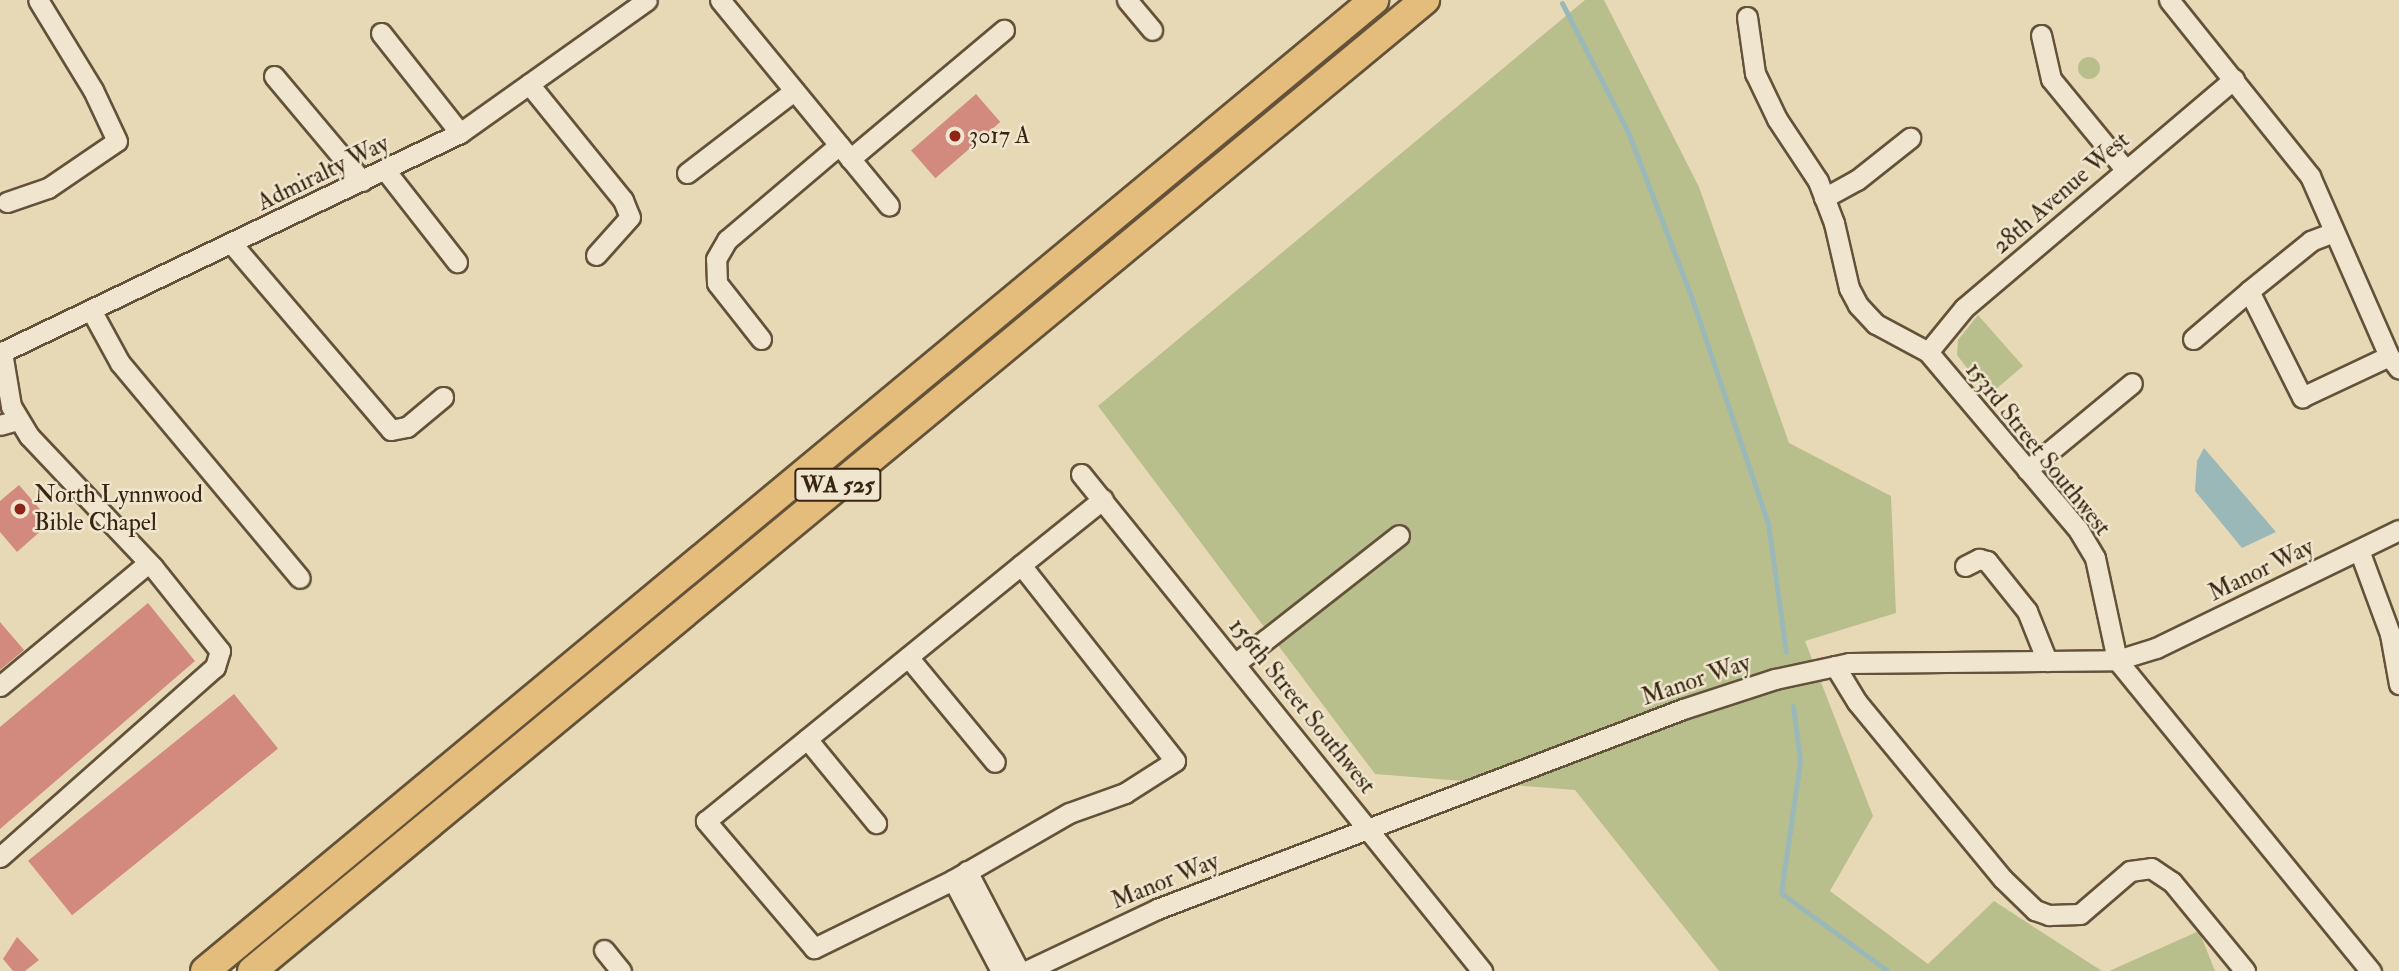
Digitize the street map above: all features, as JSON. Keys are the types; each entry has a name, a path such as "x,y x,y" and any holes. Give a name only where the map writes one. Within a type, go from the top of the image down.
{"highway":[{"name":"WA 525","path":"205,971 1374,0"},
{"name":"WA 525","path":"252,971 1424,0"}],"street":[{"path":"7,202 48,188 117,141 93,90 38,0"},
{"name":"Admiralty Way","path":"1,353 233,245 460,133 647,0"},
{"path":"720,0 889,206"},
{"path":"1127,0 1152,30"},
{"path":"2169,0 2310,176 2394,362 2302,397 2249,290"},
{"name":"153rd Street Southwest","path":"1746,17 1755,72 1824,198 1849,288 1858,305 1876,324 1928,352 2079,531 2095,558 2117,660 2371,971"},
{"path":"761,339 717,283 716,260 727,240 1004,30"},
{"path":"382,33 460,133"},
{"path":"2041,35 2051,79 2125,169"},
{"path":"274,76 362,181"},
{"name":"28th Avenue West","path":"1928,352 1964,308 2234,79"},
{"path":"529,84 606,174 630,217 596,255"},
{"path":"687,173 794,90"},
{"path":"1824,198 1857,180 1910,138"},
{"path":"385,170 457,262"},
{"path":"2193,339 2311,241 2334,232"},
{"path":"233,245 391,430 398,430 443,397"},
{"path":"91,310 120,363 300,578"},
{"path":"0,857 215,667 220,650 148,563 9,423 11,406 1,353"},
{"path":"2027,470 2132,383"},
{"name":"156th Street Southwest","path":"1081,474 1482,971"},
{"path":"1021,565 1175,761 1125,793 1069,813 960,875 814,948 706,821 1021,565 1103,499"},
{"name":"Manor Way","path":"1026,971 1157,909 1683,709 1775,679 1835,666 2117,660 2156,648 2399,530"},
{"path":"1236,663 1399,535"},
{"path":"2359,550 2390,634 2399,684"},
{"path":"1965,566 1979,559 1987,561 2027,611 2047,661"},
{"path":"0,686 148,563"},
{"path":"908,657 995,762"},
{"path":"1835,666 1891,744 2003,879 2035,910 2049,915 2080,914 2130,871 2151,868 2172,882 2245,971"},
{"path":"807,739 876,823"},
{"path":"960,875 1001,971"},
{"path":"960,875 1019,971"},
{"path":"604,950 621,971"}],"green space":[{"path":"1585,0 1604,0 1699,187 1789,443 1891,496 1896,613 1805,641 1873,816 1830,891 1928,964 1994,901 2102,971 1719,971 1575,790 1375,774 1098,406"},
{"path":"2089,57 2097,60 2100,68 2097,76 2089,79 2081,76 2078,68 2081,60"},
{"path":"1978,315 2023,366 1988,396 1957,355 1958,340"},
{"path":"2199,931 2215,971 2109,971"}],"water":[{"path":"2204,448 2276,532 2242,548 2195,491 2197,461"}],"building":[{"name":"3017 A","path":"976,94 1000,122 935,178 911,150"},
{"name":"North Lynnwood Bible Chapel","path":"19,485 51,522 17,552 0,532 0,501"},
{"path":"148,603 195,661 0,829 0,727"},
{"path":"0,622 24,650 0,670"},
{"path":"234,694 278,748 72,915 28,861"},
{"path":"17,937 39,960 25,971 13,971 3,959"}],"waterway":[{"path":"1562,3 1628,132 1691,296 1768,523 1786,652"},
{"path":"1793,706 1800,761 1781,893 1888,971"}],"place":[{"name":"3017 A","path":"955,136"},
{"name":"North Lynnwood Bible Chapel","path":"20,509"}]}
